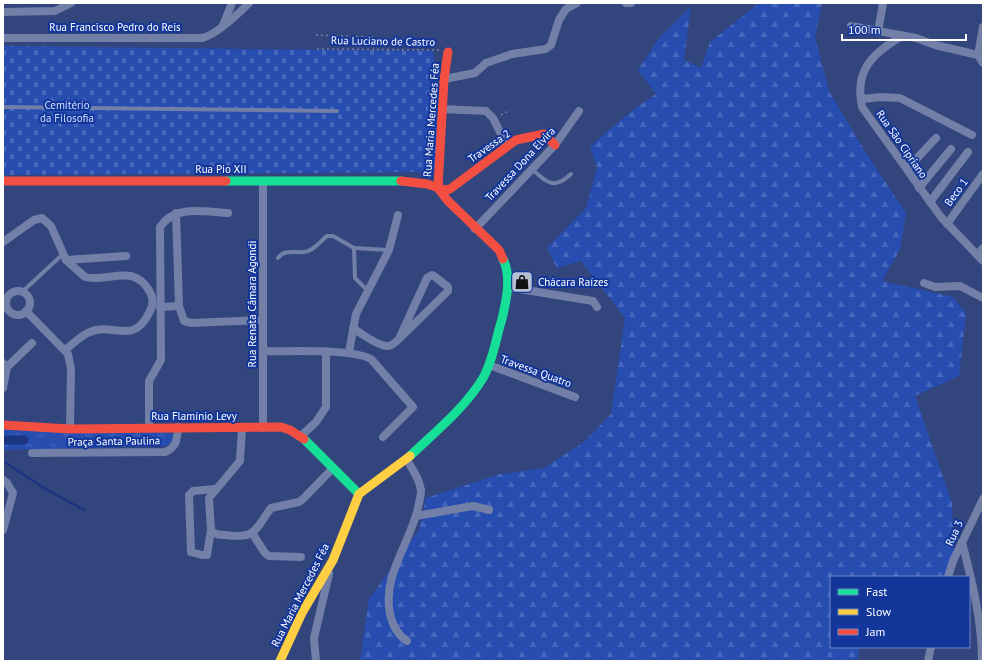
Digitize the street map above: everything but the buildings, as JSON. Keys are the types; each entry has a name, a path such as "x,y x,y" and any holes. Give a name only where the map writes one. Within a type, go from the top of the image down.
{"street":[{"path":"3,12 55,11 71,3"},
{"path":"223,25 232,3"},
{"name":"Rua Francisco Pedro do Reis","path":"3,38 206,37 235,17 249,3"},
{"path":"444,79 474,74 486,63 512,54 546,50 551,45 559,20 566,9 577,3"},
{"path":"626,3 631,3"},
{"path":"878,32 883,3"},
{"path":"851,26 916,38 935,45 978,55"},
{"path":"983,27 978,55 983,63"},
{"name":"Rua São Cipriano","path":"902,36 876,53 868,62 859,91 862,107 947,224 983,261"},
{"name":"Rua Maria Mercedes Féa","path":"280,661 302,613 333,560 359,494 406,459 461,407 483,378 489,365 506,303 507,267 504,257 499,250 448,201 438,188 444,79 448,52"},
{"path":"861,99 881,97 900,98 972,135"},
{"path":"442,109 486,110 493,118 507,146"},
{"name":"Travessa Dona Elvira","path":"475,228 555,145 579,112"},
{"name":"Travessa 2","path":"438,188 445,190 454,186 520,138 541,134 546,136 555,145"},
{"path":"907,169 936,138"},
{"path":"920,188 952,149"},
{"path":"930,202 968,152"},
{"name":"Beco 1","path":"947,224 983,174"},
{"name":"Rua Pio XII","path":"3,181 404,181 427,184 438,188"},
{"name":"Rua Renata Câmara Agondi","path":"263,181 263,428"},
{"path":"149,427 149,381 161,360 160,227 165,220 176,213 183,211 228,213"},
{"path":"176,213 180,306 184,321 192,323 263,320"},
{"path":"349,352 356,314 367,290 389,250 398,215"},
{"path":"3,242 34,220 42,218 51,226 64,257 77,271 88,278 131,276 138,279 147,288 152,301 147,317 135,330 120,332 97,330 90,332 65,350"},
{"path":"976,255 983,248"},
{"path":"64,257 126,256"},
{"path":"353,328 381,345 387,346 399,339 448,291 448,287 434,276 432,275 427,278 399,339"},
{"path":"924,283 935,287 960,286 983,298"},
{"path":"507,287 593,301 597,307"},
{"path":"17,291 22,292 29,301 26,311 22,315 10,313 4,303 11,293 17,291"},
{"path":"160,307 180,306"},
{"path":"26,311 65,350 70,360 70,429"},
{"path":"3,388 5,365 32,343"},
{"path":"263,351 349,352 371,359 411,402 413,407 383,437"},
{"path":"301,436 316,422 326,407 326,352"},
{"name":"Travessa Quatro","path":"489,365 575,397"},
{"name":"Rua Flamínio Levy","path":"3,425 70,429 149,427 281,427 301,436 359,494"},
{"name":"Praça Santa Paulina","path":"32,453 165,452 176,444 178,427"},
{"path":"215,489 193,491 189,495 191,552 207,555 211,530 209,498 240,461 242,428"},
{"path":"406,459 414,472 421,490 416,516 393,569 388,595 389,611 394,627 407,641"},
{"path":"211,530 216,534 242,537 252,533 273,506 299,502 333,468"},
{"path":"3,480 7,483 13,493 3,530"},
{"name":"Rua 3","path":"948,576 952,561 983,499"},
{"path":"416,516 473,506 489,510"},
{"path":"252,533 265,553 269,556 301,557"},
{"path":"962,542 975,597 982,648 982,661"},
{"path":"316,661 314,638 333,560"},
{"path":"928,661 931,648"}],"lane":[{"path":"3,107 337,111"},
{"path":"531,169 545,182 552,183 560,182 571,174"},
{"path":"278,258 281,254 286,252 305,252 312,250 327,236 333,236 354,248 389,250"},
{"path":"354,248 355,278 367,290"},
{"path":"22,292 64,257"}],"path":[{"path":"316,35 374,36 374,49"},
{"name":"Rua Luciano de Castro","path":"317,48 441,50 448,52"},
{"path":"493,118 510,110"}],"green space":[{"path":"759,3 822,3 815,37 829,91 866,153 906,213 900,249 882,281 953,297 966,313 959,376 915,396 952,503 954,552 946,576 830,576 830,648 860,648 857,661 360,661 369,599 419,530 426,498 500,474 544,468 584,442 611,414 625,318 581,261 557,268 547,248 586,208 597,168 590,146 633,110 656,94 638,70 659,38 691,6 684,60 701,68 710,42"},
{"name":"Cemitério da Filosofia","path":"3,46 433,51 438,96 436,172 3,175"},
{"path":"3,429 164,430 176,437 166,446 3,450"}],"waterway":[{"path":"3,440 24,440"},
{"path":"3,461 44,488 84,510"}],"traffic: fast":[{"path":"226,181 401,181"},
{"path":"410,456 459,410 483,378 494,349 506,297 508,281 506,266 503,259"},
{"path":"304,439 359,494"}],"traffic: slow":[{"path":"280,661 302,613 333,560 359,494 410,456"}],"traffic: jam":[{"path":"448,52 444,79 438,188 448,201 499,250 503,259"},
{"path":"401,181 427,184 445,190 450,189 516,140 544,134 555,145"},
{"path":"3,181 226,181"},
{"path":"3,425 70,429 281,427 290,430 304,439"}],"place":[{"name":"Chácara Raízes","path":"522,282"}]}
